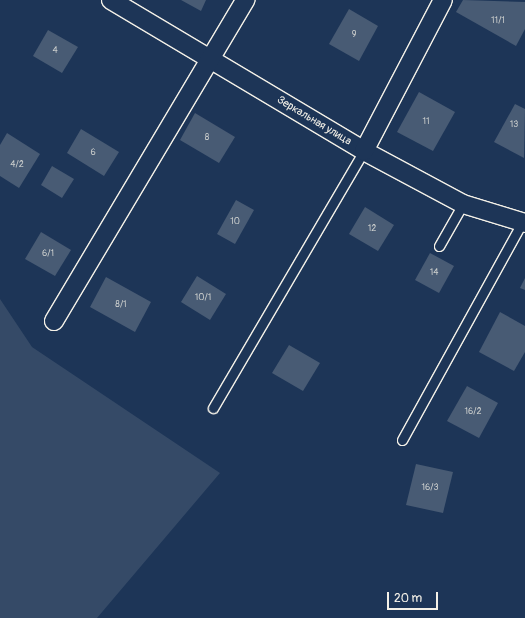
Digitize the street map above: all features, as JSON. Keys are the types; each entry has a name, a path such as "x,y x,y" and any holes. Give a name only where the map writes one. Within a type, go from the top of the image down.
{"street":[{"name":"Зеркальная улица","path":"111,0 364,151 463,204 524,223"},
{"path":"54,322 211,60 245,0"},
{"path":"364,151 443,0"}],"lane":[{"path":"213,408 364,151"},
{"path":"439,246 463,204"},
{"path":"402,440 524,223"}],"shaded area":[{"path":"0,299 32,347 220,473 97,618 0,618"}],"building":[{"path":"181,0 206,0 201,11"},
{"path":"463,0 525,2 525,29 516,46 456,12"},
{"path":"349,9 378,26 359,61 329,44"},
{"path":"48,30 78,47 62,73 33,56"},
{"path":"419,92 455,112 433,151 397,132"},
{"path":"515,104 525,109 524,158 494,142"},
{"path":"195,113 235,137 219,163 180,140"},
{"path":"81,129 119,152 104,176 67,153"},
{"path":"7,133 40,154 19,188 0,176 0,145"},
{"path":"52,166 74,179 62,198 41,185"},
{"path":"236,200 254,210 235,244 217,234"},
{"path":"365,207 394,225 378,251 349,234"},
{"path":"41,232 71,250 55,276 25,259"},
{"path":"430,253 454,266 439,293 415,280"},
{"path":"197,276 226,294 210,320 181,302"},
{"path":"106,277 151,302 135,332 90,307"},
{"path":"525,278 525,290 520,288"},
{"path":"500,312 525,326 525,352 514,371 479,352"},
{"path":"289,345 320,363 303,391 272,373"},
{"path":"467,386 498,403 479,438 447,421"},
{"path":"416,464 453,472 443,513 406,505"}]}
